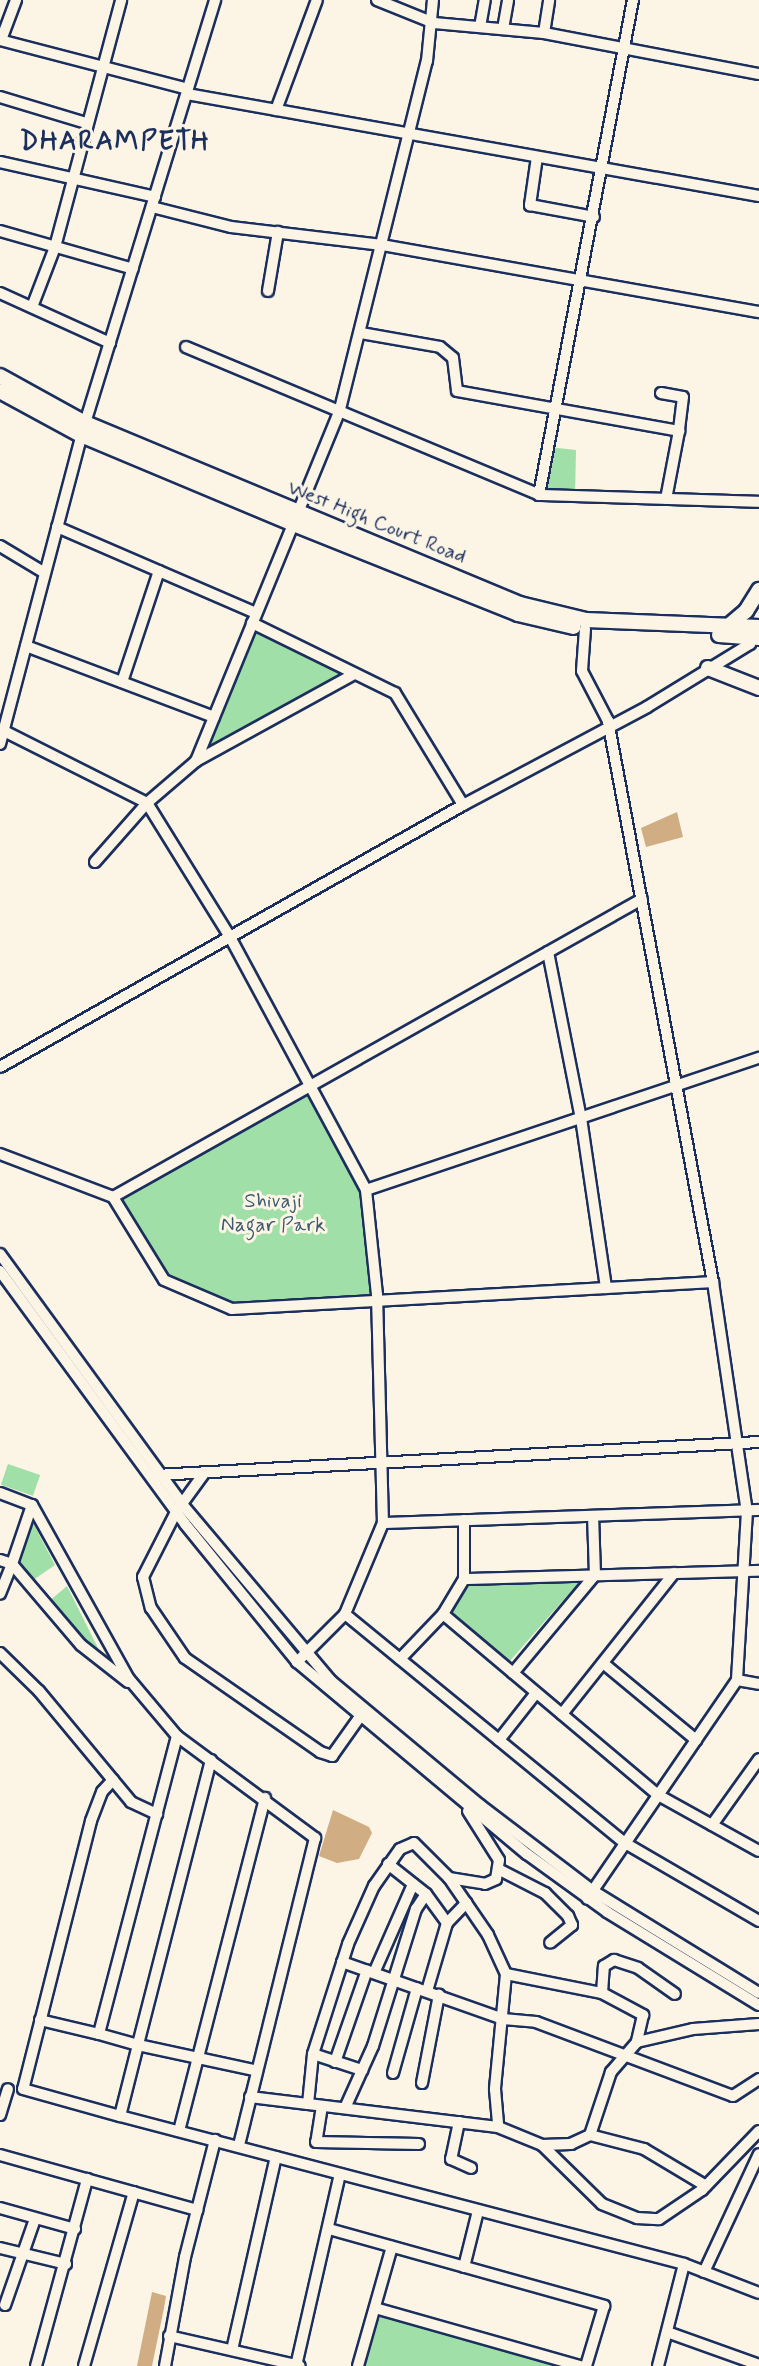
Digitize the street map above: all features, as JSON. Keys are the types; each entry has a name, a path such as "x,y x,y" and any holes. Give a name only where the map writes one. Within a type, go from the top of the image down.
{"main road":[{"name":"West High Court Road","path":"0,376 83,429"},
{"name":"West High Court Road","path":"0,391 83,429 518,614 585,629 755,632"},
{"name":"West High Court Road","path":"294,517 520,604 586,620 727,627 755,632"},
{"path":"727,627 746,611 759,590"},
{"path":"708,668 759,688"}],"street":[{"path":"16,0 1,40 187,92 408,135 759,196"},
{"path":"32,307 55,247 71,178 121,0"},
{"path":"0,744 4,731 3,716 26,646 83,429 215,0"},
{"path":"276,110 317,0"},
{"path":"376,0 434,23 544,33 759,74"},
{"path":"196,761 294,517 339,413 361,333 434,23 434,0"},
{"path":"480,27 485,0"},
{"path":"503,29 508,0"},
{"path":"544,33 549,0"},
{"path":"539,495 604,168 633,0"},
{"path":"0,97 86,123"},
{"path":"537,157 530,206 594,217"},
{"path":"0,162 71,178 231,227 382,244 582,278 759,312"},
{"path":"0,231 133,269"},
{"path":"268,291 278,232"},
{"path":"0,293 110,343"},
{"path":"361,333 440,347 453,358 457,391 679,431"},
{"path":"186,347 539,495 759,502"},
{"path":"661,393 683,397 666,499"},
{"path":"57,527 159,571 254,618 354,674 395,693 463,805"},
{"path":"0,546 45,573"},
{"path":"122,682 159,571"},
{"path":"585,629 582,671 609,725 713,1282 747,1511 737,1680 590,1895"},
{"path":"0,1067 750,644 755,632"},
{"path":"26,646 214,717"},
{"path":"95,862 147,804 196,761 354,674"},
{"path":"4,731 147,804 231,938 366,1190 377,1301 378,1464 383,1523 345,1614 300,1658"},
{"path":"113,1197 642,899"},
{"path":"548,952 581,1118 606,1288"},
{"path":"366,1190 759,1058"},
{"path":"0,1154 113,1197 164,1280 232,1309 713,1282"},
{"path":"0,1254 155,1476"},
{"path":"0,1271 179,1508 300,1658 359,1718 467,1808 590,1895 759,2005"},
{"path":"155,1476 759,1442"},
{"path":"205,1473 179,1508 143,1577 151,1608 185,1658 320,1752 332,1756 359,1718"},
{"path":"0,1493 32,1505 129,1679 177,1736 265,1797 315,1838 254,2070 239,2145"},
{"path":"0,1594 32,1505"},
{"path":"383,1523 759,1510"},
{"path":"513,1673 595,1575 593,1516"},
{"path":"400,1659 443,1614 464,1579 464,1520"},
{"path":"0,1560 12,1564 81,1645 143,1696"},
{"path":"464,1579 759,1571"},
{"path":"562,1714 674,1573"},
{"path":"345,1614 625,1843 756,1920 759,1908"},
{"path":"443,1614 658,1795 759,1851"},
{"path":"0,1653 39,1691 131,1802 157,1814"},
{"path":"300,1658 590,1895 759,1993"},
{"path":"603,1663 696,1740"},
{"path":"737,1680 759,1684"},
{"path":"499,1740 536,1693"},
{"path":"99,2034 177,1736"},
{"path":"712,1825 759,1759"},
{"path":"120,2116 211,1760"},
{"path":"22,2089 91,1821 102,1792 113,1780"},
{"path":"179,2131 265,1797"},
{"path":"467,1808 500,1870 545,1893 568,1916 572,1925 550,1943"},
{"path":"308,2104 313,2054 342,1962 388,1864 400,1849 414,1843 449,1878 466,1903 506,1974 495,2089 498,2127"},
{"path":"388,1864 426,1894 447,1923"},
{"path":"449,1878 484,1884 496,1879 500,1870"},
{"path":"335,2062 371,1972 413,1884"},
{"path":"345,2108 362,2070 416,1909 426,1894"},
{"path":"393,2073 447,1923 466,1903"},
{"path":"602,1993 604,1966 614,1960 638,1968 675,1994"},
{"path":"342,1962 503,2019 536,2022 624,2057 733,2096 759,2079"},
{"path":"506,1974 602,1993 643,2015 637,2042 611,2072 590,2134"},
{"path":"422,2083 439,1995"},
{"path":"40,2020 138,2045 254,2070"},
{"path":"637,2042 693,2029 759,2024"},
{"path":"313,2054 362,2070"},
{"path":"0,2115 4,2087 22,2089 684,2265 759,2293"},
{"path":"250,2097 498,2127 542,2145 602,2204 637,2218 659,2219 706,2186 759,2131"},
{"path":"322,2106 316,2142 419,2144"},
{"path":"459,2122 451,2159 471,2168"},
{"path":"542,2145 571,2144 590,2134 644,2149 706,2186"},
{"path":"165,2366 169,2336 215,2140"},
{"path":"704,2272 759,2154"},
{"path":"0,2155 197,2210"},
{"path":"232,2350 276,2157"},
{"path":"169,2336 297,2366 340,2174"},
{"path":"36,2366 66,2264 87,2179"},
{"path":"84,2366 134,2192"},
{"path":"0,2208 75,2229"},
{"path":"464,2267 478,2211"},
{"path":"5,2305 35,2219"},
{"path":"329,2229 604,2306 586,2366"},
{"path":"358,2366 392,2247"},
{"path":"0,2248 66,2264"},
{"path":"658,2366 684,2265"},
{"path":"375,2308 580,2366"},
{"path":"667,2332 759,2365"}],"green space":[{"path":"549,447 576,450 575,496 539,495"},
{"path":"253,628 348,675 196,761"},
{"name":"Shivaji Nagar Park","path":"310,1086 366,1190 377,1301 232,1309 164,1280 113,1197"},
{"path":"8,1464 40,1475 33,1496 1,1485"},
{"path":"32,1521 55,1565 29,1583 15,1563"},
{"path":"581,1580 509,1662 450,1614 467,1585"},
{"path":"67,1586 98,1648 96,1652 48,1602"},
{"path":"380,2315 569,2366 364,2366"}],"building":[{"path":"677,812 683,837 646,847 641,828"},
{"path":"333,1810 369,1827 372,1833 359,1859 337,1863 319,1856"},
{"path":"152,2292 166,2296 164,2308 152,2366 137,2366"}],"district":[{"name":"DHARAMPETH","path":"115,142"}]}
